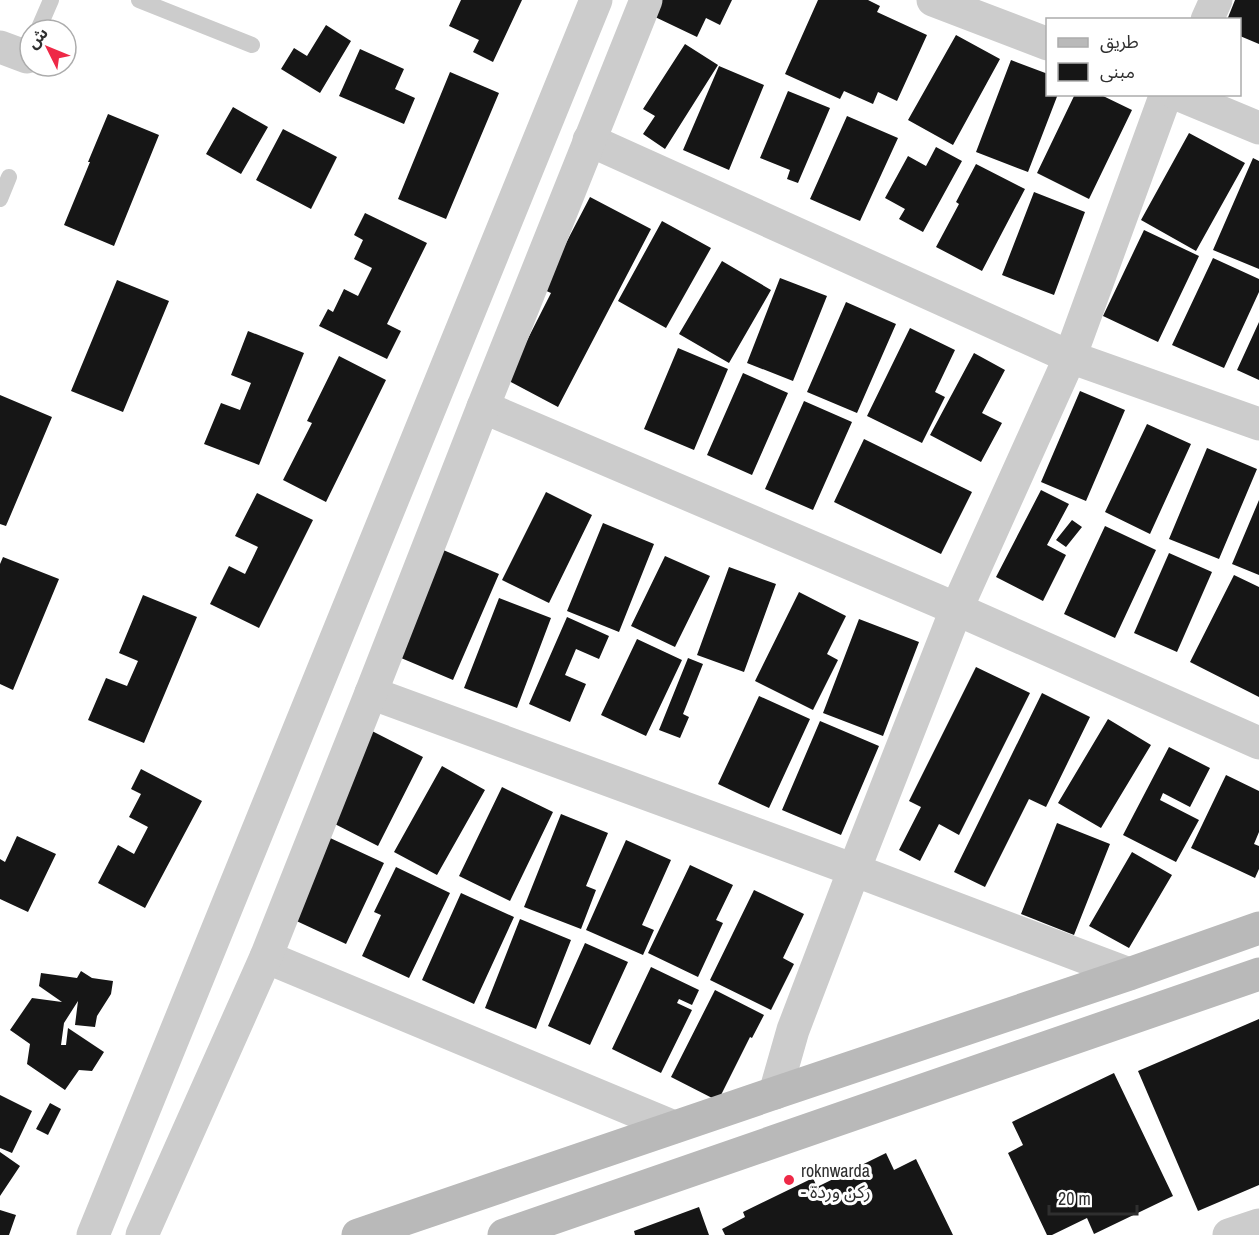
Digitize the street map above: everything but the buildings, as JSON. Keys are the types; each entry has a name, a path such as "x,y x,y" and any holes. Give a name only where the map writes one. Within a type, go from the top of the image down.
{"main road":[{"path":"358,1235 1129,975 1259,928"},
{"path":"504,1235 1259,974"}],"street":[{"path":"93,1235 596,0"},
{"path":"142,1235 266,957 646,0"},
{"path":"933,0 1046,44"},
{"path":"994,0 1046,23"},
{"path":"1208,18 1216,0"},
{"path":"775,1093 793,1030 854,870 956,610 1070,357 1165,96"},
{"path":"1182,96 1259,128"},
{"path":"1233,96 1259,104"},
{"path":"589,140 1070,357 1259,424"},
{"path":"483,407 938,601 1259,743"},
{"path":"371,693 854,870 1129,975"},
{"path":"266,957 674,1127"},
{"path":"1229,1235 1259,1225"}],"lane":[{"path":"40,18 51,0"},
{"path":"139,0 252,45"},
{"path":"0,199 9,177"}],"place":[{"name":"roknwarda - ركن وردة","path":"789,1180"}]}
